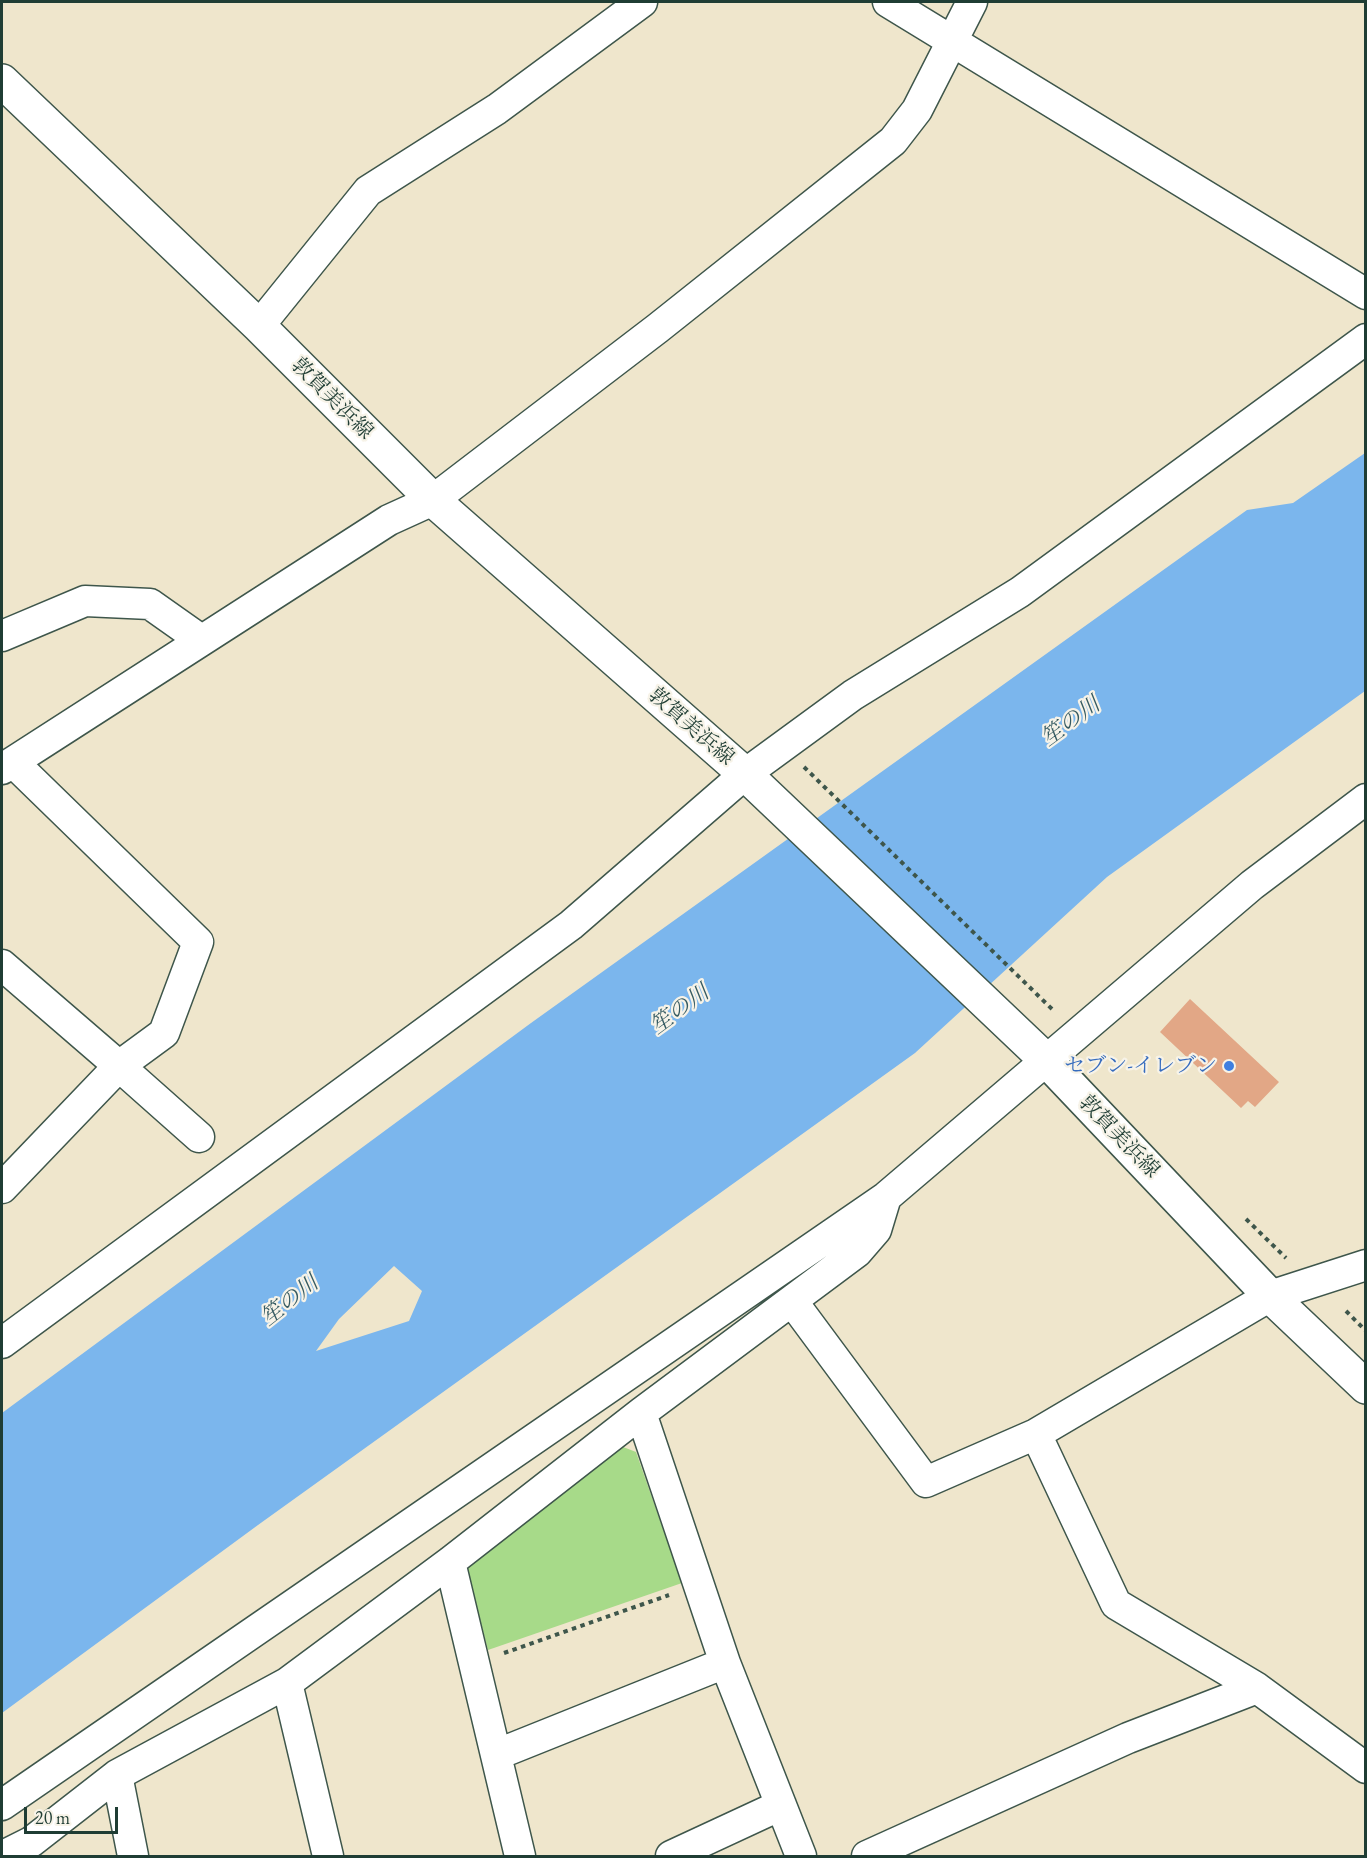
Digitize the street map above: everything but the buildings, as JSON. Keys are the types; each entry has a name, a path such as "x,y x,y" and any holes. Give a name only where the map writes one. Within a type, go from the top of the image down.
{"main road":[{"name":"敦賀美浜線","path":"2,81 259,327 433,500 745,774 1040,1055 1270,1296 1365,1387"}],"street":[{"path":"259,327 368,191 497,109 642,2"},
{"path":"888,2 1365,294"},
{"path":"2,1188 119,1066 164,1033 198,942 7,765 389,520 433,500 658,328 893,141 917,110 972,2"},
{"path":"2,1343 571,925 745,774 853,695 1020,592 1365,339"},
{"path":"2,636 85,601 150,604 201,640"},
{"path":"2,1805 886,1197 1040,1055 1252,885 1365,799"},
{"path":"2,966 199,1137"},
{"path":"3,1857 26,1849 117,1775 286,1683 450,1562 641,1413 857,1252 876,1230 886,1197"},
{"path":"792,1300 926,1482 1036,1434 1270,1296 1365,1265"},
{"path":"641,1413 725,1663 801,1857"},
{"path":"1036,1434 1116,1604 1257,1688 1365,1768"},
{"path":"450,1562 498,1754 520,1857"},
{"path":"498,1754 725,1663"},
{"path":"286,1683 328,1857"},
{"path":"867,1857 1128,1738 1257,1688"},
{"path":"117,1775 133,1857"},
{"path":"671,1857 781,1805"}],"path":[{"path":"802,765 1055,1012"},
{"path":"1346,1311 1365,1331"},
{"path":"475,1664 699,1585"}],"green space":[{"path":"618,1445 636,1452 682,1583 488,1650 465,1563"}],"water":[{"name":"笙の川","path":"1365,453 1365,691 1107,877 915,1053 258,1525 2,1713 2,1413 531,1023 1247,510 1293,503","holes":["394,1266 422,1291 409,1321 316,1351 339,1319"]}],"place":[{"name":"セブン-イレブン","path":"1229,1066"}]}
